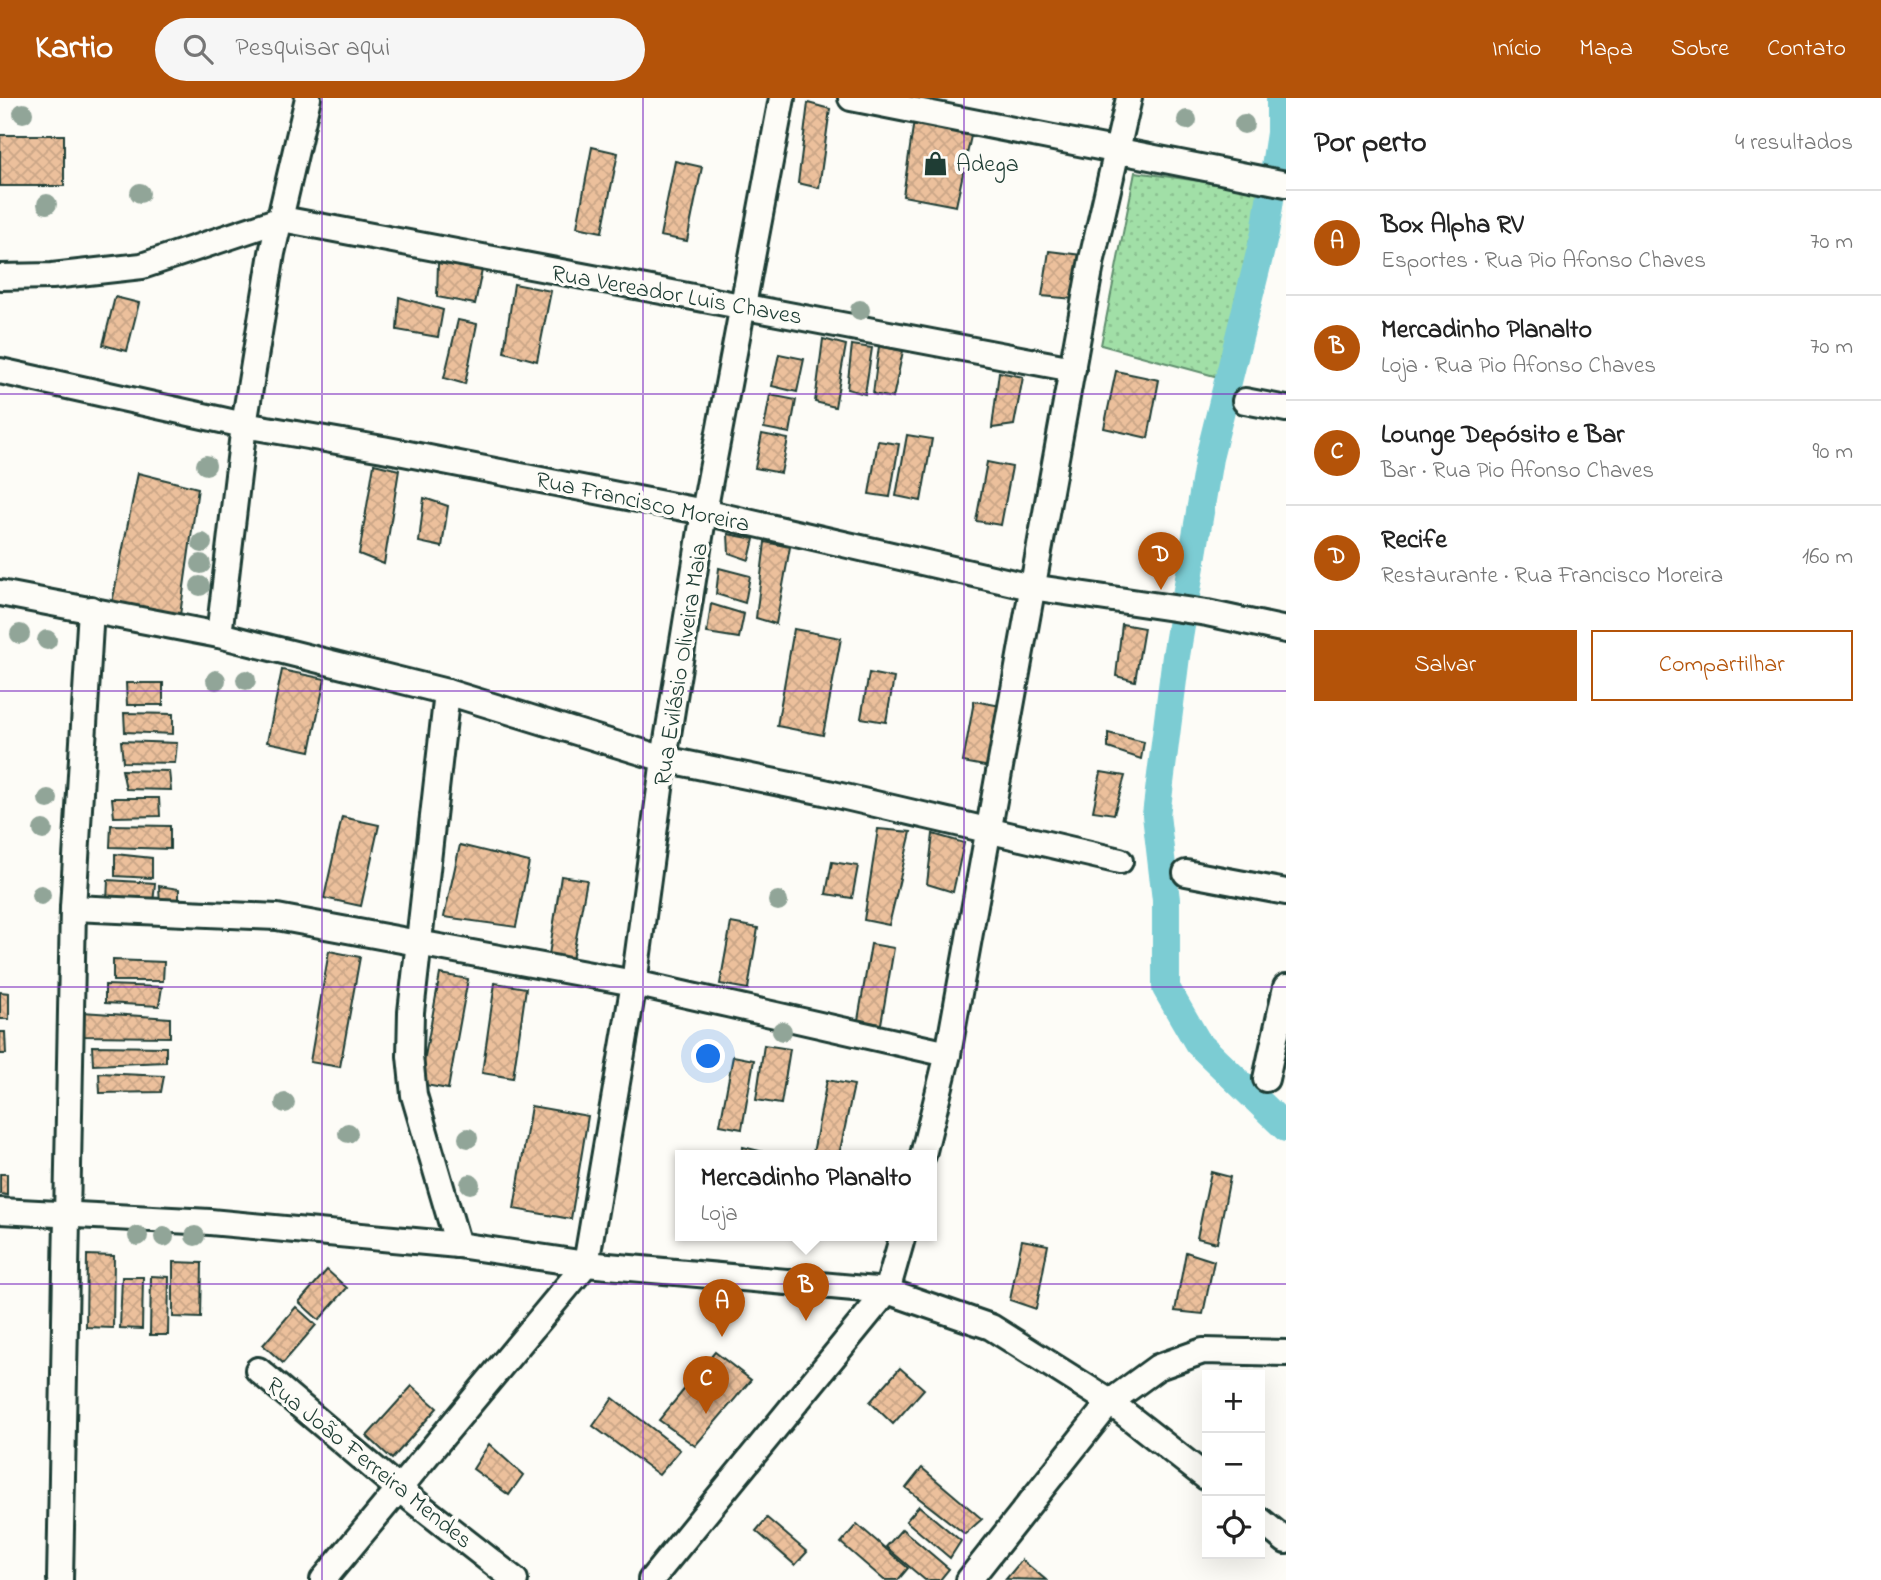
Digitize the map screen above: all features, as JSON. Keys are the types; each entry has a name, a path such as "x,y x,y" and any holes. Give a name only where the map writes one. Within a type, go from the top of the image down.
{"street":[{"path":"219,635 244,425 272,253 308,98"},
{"name":"Rua Evilásio Oliveira Maia","path":"586,1264 634,983 664,759 704,512 782,98"},
{"path":"851,98 1286,184"},
{"path":"924,1150 948,1054 1031,587 1116,152 1129,98"},
{"path":"0,277 52,276 142,266 282,219"},
{"name":"Rua Vereador Luis Chaves","path":"282,219 1073,369"},
{"name":"Rua Francisco Moreira","path":"0,371 244,425 383,449 704,512 1031,587 1207,613 1286,630"},
{"path":"1245,401 1286,409"},
{"path":"0,593 219,635 447,692 664,759 1120,861"},
{"path":"60,1580 73,908 92,609"},
{"path":"447,692 411,1012 411,1069 414,1095 458,1245"},
{"path":"1186,873 1286,892"},
{"path":"73,908 277,917 634,983 948,1054"},
{"path":"1266,1079 1286,987"},
{"path":"0,1211 67,1212 210,1222 458,1245 586,1264 887,1291 991,1327 1110,1402 1202,1474"},
{"path":"652,1580 887,1291 902,1241"},
{"path":"323,1580 586,1264"},
{"path":"969,1580 1110,1402 1158,1367 1203,1350 1286,1353"},
{"name":"Rua João Ferreira Mendes","path":"258,1370 400,1490 515,1580"},
{"path":"1265,1524 1286,1541"}],"green space":[{"path":"1135,172 1264,190 1218,377 1101,345"}],"building":[{"path":"808,103 830,109 819,188 798,183"},
{"name":"Adega","path":"914,120 972,131 956,206 903,196"},
{"path":"0,135 64,135 64,186 0,186"},
{"path":"592,147 618,153 602,232 577,227"},
{"path":"675,161 702,167 687,241 660,236"},
{"path":"1049,251 1083,255 1074,299 1042,296"},
{"path":"438,263 482,270 475,304 437,297"},
{"path":"514,284 551,291 537,361 504,352"},
{"path":"115,297 139,303 127,351 103,345"},
{"path":"399,297 443,310 438,337 397,330"},
{"path":"458,320 477,324 465,384 444,378"},
{"path":"823,339 846,345 835,407 815,402"},
{"path":"852,345 872,348 865,394 847,389"},
{"path":"879,346 903,351 893,398 873,394"},
{"path":"779,354 804,359 797,392 772,386"},
{"path":"1116,371 1159,380 1148,438 1104,428"},
{"path":"999,372 1023,377 1014,425 992,428"},
{"path":"770,395 796,400 790,433 764,428"},
{"path":"762,434 788,439 781,473 755,468"},
{"path":"907,435 932,439 921,501 896,496"},
{"path":"878,441 899,444 890,497 869,494"},
{"path":"987,462 1012,467 1001,525 976,521"},
{"path":"374,464 399,470 384,564 359,554"},
{"path":"138,473 198,488 179,622 111,608"},
{"path":"424,498 448,506 442,547 419,542"},
{"path":"728,534 754,539 749,560 729,553"},
{"path":"765,542 790,547 776,624 756,618"},
{"path":"719,568 750,576 745,603 716,594"},
{"path":"711,604 744,614 739,638 707,633"},
{"path":"1122,624 1144,628 1135,681 1116,676"},
{"path":"794,629 841,638 823,735 777,726"},
{"path":"282,670 325,679 310,751 267,742"},
{"path":"869,673 894,678 886,722 861,718"},
{"path":"126,683 163,683 163,705 127,705"},
{"path":"974,701 1001,706 990,767 963,762"},
{"path":"124,713 173,714 173,734 125,732"},
{"path":"1108,733 1144,742 1141,759 1108,748"},
{"path":"121,741 177,743 175,763 123,762"},
{"path":"122,770 169,771 171,790 126,789"},
{"path":"1101,772 1125,776 1114,814 1093,811"},
{"path":"112,798 159,798 160,816 114,817"},
{"path":"342,817 379,825 361,906 324,898"},
{"path":"111,825 170,826 170,849 110,847"},
{"path":"878,829 911,832 889,925 864,920"},
{"path":"933,834 964,843 953,892 927,884"},
{"path":"460,845 529,862 516,927 444,917"},
{"path":"115,854 152,858 152,878 115,876"},
{"path":"832,862 858,866 852,898 826,894"},
{"path":"561,876 587,880 572,960 549,955"},
{"path":"108,880 155,883 153,904 107,901"},
{"path":"159,886 179,889 179,906 160,905"},
{"path":"731,923 758,928 748,989 720,984"},
{"path":"871,944 894,948 881,1024 858,1020"},
{"path":"329,951 360,957 340,1067 310,1062"},
{"path":"113,960 164,962 163,981 113,981"},
{"path":"440,974 468,979 448,1089 420,1084"},
{"path":"495,983 526,988 513,1078 482,1073"},
{"path":"105,985 162,987 159,1006 105,1003"},
{"path":"0,992 9,993 9,1019 0,1019"},
{"path":"82,1012 170,1018 170,1037 81,1036"},
{"path":"0,1032 5,1032 6,1054 0,1054"},
{"path":"764,1045 790,1049 781,1104 756,1100"},
{"path":"92,1046 166,1047 166,1062 93,1065"},
{"path":"733,1056 754,1060 742,1129 720,1125"},
{"path":"99,1073 164,1076 161,1092 100,1093"},
{"path":"827,1080 854,1085 840,1150 814,1150"},
{"path":"531,1106 588,1116 571,1219 514,1209"},
{"path":"1211,1172 1230,1177 1217,1243 1197,1238"},
{"path":"0,1174 7,1174 7,1195 0,1194"},
{"path":"1022,1240 1048,1245 1036,1309 1010,1300"},
{"path":"1186,1252 1214,1261 1203,1314 1175,1311"},
{"path":"87,1255 114,1256 113,1328 86,1327"},
{"path":"173,1262 202,1263 201,1318 173,1317"},
{"path":"327,1270 347,1288 319,1320 299,1302"},
{"path":"151,1276 169,1277 168,1335 150,1335"},
{"path":"122,1277 143,1277 142,1329 120,1328"},
{"path":"296,1307 316,1325 283,1363 263,1345"},
{"path":"715,1352 751,1380 695,1446 659,1420"},
{"path":"900,1368 924,1389 893,1424 870,1402"},
{"path":"412,1386 437,1408 392,1459 367,1436"},
{"path":"613,1398 680,1450 659,1475 593,1426"},
{"path":"489,1444 523,1475 509,1495 473,1469"},
{"path":"922,1468 982,1519 965,1534 906,1488"},
{"path":"919,1506 961,1541 950,1558 906,1521"},
{"path":"767,1518 807,1552 795,1565 756,1531"},
{"path":"857,1524 908,1568 898,1580 884,1580 841,1543"},
{"path":"902,1529 949,1569 940,1580 925,1580 886,1547"},
{"path":"1022,1560 1046,1580 1006,1579"}],"waterway":[{"path":"1280,98 1280,133 1265,233 1209,458 1176,656 1156,815 1166,900 1166,988 1198,1043 1286,1128"}],"place":[{"name":"Adega","path":"936,163"},
{"name":"Recife","path":"1161,590"},
{"name":"Mercadinho Planalto","path":"806,1321"},
{"name":"Box Alpha RV","path":"722,1337"},
{"name":"Lounge Depósito e Bar","path":"706,1414"}]}
